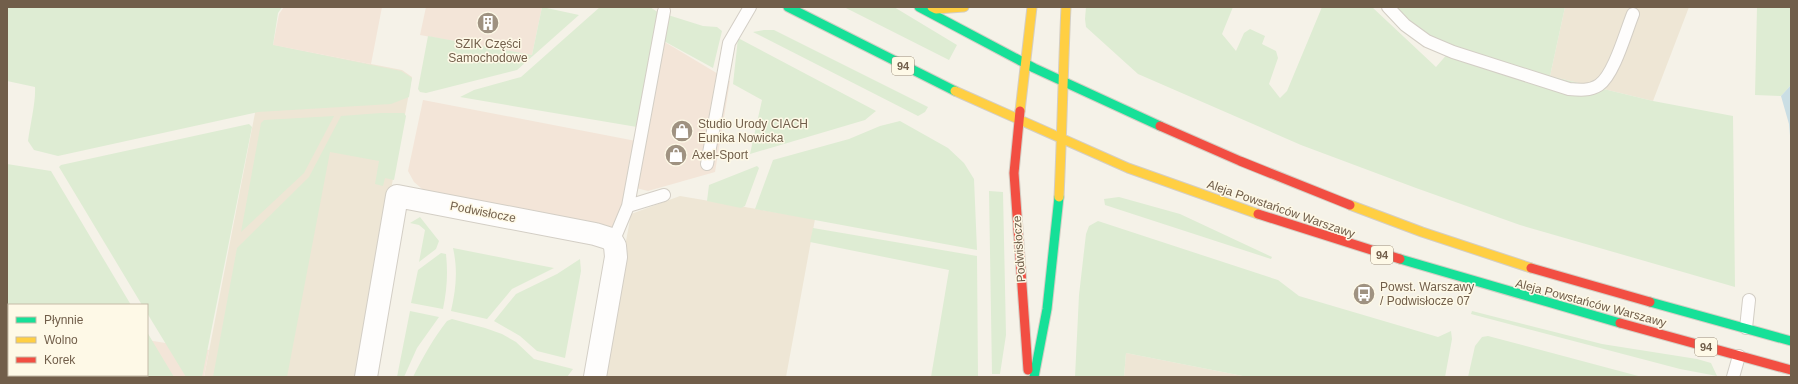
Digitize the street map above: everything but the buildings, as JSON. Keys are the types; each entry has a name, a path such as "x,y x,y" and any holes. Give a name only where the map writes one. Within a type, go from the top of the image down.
{"main road":[{"name":"Aleja Powstańców Warszawy","path":"788,7 860,46 1020,122 1146,175 1377,254 1494,289 1791,370"},
{"name":"Aleja Powstańców Warszawy","path":"919,7 973,38 1024,64 1172,132 1258,169 1382,217 1513,262 1637,299 1791,341"},
{"path":"932,7 936,9 964,7"},
{"name":"Podwisłocze","path":"1028,377 1014,173 1020,122 1024,64 1032,7"},
{"path":"1034,377 1047,309 1057,225 1062,140 1062,81 1066,7"}],"street":[{"name":"Podwisłocze","path":"366,377 397,196 595,234 613,242"},
{"path":"595,377 616,257 613,242"}],"lane":[{"path":"707,164 729,43 750,7"},
{"path":"1388,7 1405,25 1427,41 1453,52 1569,89 1584,90 1599,85 1610,74 1633,14"},
{"path":"613,242 628,206 664,11"},
{"path":"628,206 664,195"},
{"path":"1746,328 1749,300"},
{"path":"1733,377 1738,356"}],"shaded area":[{"path":"284,7 382,7 371,64 273,45 279,14"},
{"path":"426,7 542,7 532,55 420,35"},
{"path":"1565,7 1689,7 1653,101 1550,76"},
{"path":"663,41 730,81 715,172 648,191 636,188"},
{"path":"273,45 402,70 412,77 356,377 204,377 255,113"},
{"path":"1791,85 1791,147 1789,124 1781,96"},
{"path":"423,100 636,141 620,219 609,231 428,194 414,182 408,171"},
{"path":"680,196 815,219 786,377 601,377 631,214"},
{"path":"7,316 8,376 148,376 148,340 209,350 204,377 7,377"},
{"path":"1126,353 1248,377 1124,377"}],"green space":[{"path":"7,7 282,7 278,13 273,45 401,71 412,78 409,97 391,104 258,112 58,156 34,150 28,141 34,106 35,87 7,81"},
{"path":"542,7 579,15 517,70 426,93 420,92 418,89 428,36 532,55"},
{"path":"600,7 650,7 659,13 637,127 460,97 474,90 521,77"},
{"path":"844,7 894,7 957,45 949,60"},
{"path":"1086,7 1233,7 1222,34 1236,51 1244,33 1250,29 1265,36 1262,44 1276,51 1278,58 1269,84 1280,98 1287,91 1322,7 1372,7 1436,67 1449,52 1410,23 1394,7 1565,7 1550,76 1653,101 1733,116 1735,287 1520,225 1301,145 1138,74 1086,27"},
{"path":"1757,7 1791,7 1791,85 1781,96 1755,95"},
{"path":"668,15 703,26 717,27 722,31 713,68 662,40"},
{"path":"774,30 928,107 925,112 918,116 753,32"},
{"path":"738,38 876,111 865,120 750,154 762,100 733,84"},
{"path":"404,113 406,116 394,180 385,178 383,186 375,184 379,161 330,152 287,377 213,377 237,248 309,177 341,116"},
{"path":"334,116 304,173 241,232 261,123 264,120"},
{"path":"900,121 948,148 964,163 974,179 977,250 755,209 773,160 849,139 880,126"},
{"path":"249,124 252,127 202,377 186,377 148,315 148,304 141,304 59,167 61,165"},
{"path":"7,164 51,171 130,304 8,304 7,369"},
{"path":"757,166 759,168 745,206 741,208 707,201 709,185"},
{"path":"989,191 1003,192 1006,335 1000,374 992,374"},
{"path":"1119,197 1180,214 1272,257 1271,259 1105,205 1104,199"},
{"path":"420,217 439,241 436,249 419,262 425,230 419,225 410,223"},
{"path":"1098,221 1278,280 1299,296 1438,337 1451,331 1452,339 1445,377 1248,377 1126,353 1124,377 1075,377 1079,295 1086,234 1089,226"},
{"path":"813,228 977,256 978,377 931,377 949,270 810,242"},
{"path":"453,248 554,268 512,289 487,319 451,311 456,280 456,264"},
{"path":"441,253 446,254 447,268 443,309 411,303 418,270"},
{"path":"580,259 581,271 565,358 537,351 520,336 494,321 516,294 557,274"},
{"path":"410,311 439,317 417,348 404,377 397,377"},
{"path":"1472,311 1602,344 1697,359 1711,363 1717,376 1680,369 1471,314"},
{"path":"452,319 502,334 516,342 534,359 573,369 567,377 413,377 424,355 437,335 447,321"},
{"path":"148,334 174,377 44,376 148,376"},
{"path":"1488,336 1642,377 1468,377 1475,346 1482,337"}],"traffic: fast":[{"path":"788,7 955,91"},
{"path":"919,7 1034,68 1160,126"},
{"path":"1034,377 1047,309 1059,197"},
{"path":"1400,259 1620,323"},
{"path":"1650,302 1791,341"}],"traffic: slow":[{"path":"932,7 936,9 964,7"},
{"path":"1020,111 1032,7"},
{"path":"1059,197 1066,7"},
{"path":"955,91 1128,168 1258,214"},
{"path":"1350,205 1422,232 1531,268"}],"traffic: jam":[{"path":"1020,111 1014,173 1028,370"},
{"path":"1160,126 1240,161 1350,205"},
{"path":"1258,214 1400,259"},
{"path":"1531,268 1650,302"},
{"path":"1620,323 1791,370"}],"place":[{"name":"SZIK Części Samochodowe","path":"488,23"},
{"name":"Studio Urody CIACH Eunika Nowicka","path":"682,131"},
{"name":"Axel-Sport","path":"676,155"},
{"name":"Powst. Warszawy / Podwisłocze 07","path":"1364,294"}]}
